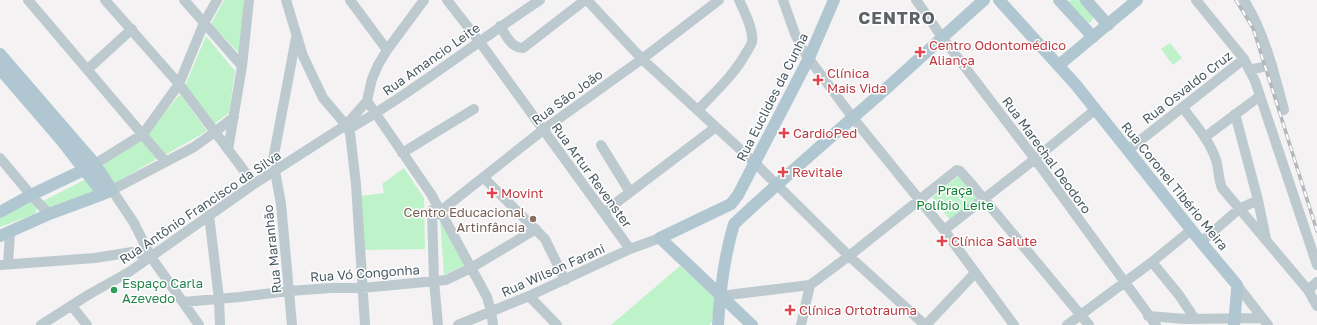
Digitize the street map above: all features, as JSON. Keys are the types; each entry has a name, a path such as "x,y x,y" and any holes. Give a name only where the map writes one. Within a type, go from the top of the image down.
{"main road":[{"name":"Rua Euclides da Cunha","path":"718,210 731,204 738,195 809,58 834,0"},
{"path":"717,324 723,274 734,224 984,0"},
{"name":"Rua Coronel Tibério Meira","path":"999,0 1059,65 1096,109 1191,230 1237,285"},
{"path":"1059,0 1093,36"},
{"path":"1086,0 1108,25"},
{"path":"1059,65 1137,0"},
{"path":"0,54 90,167 107,192 49,214 5,234"},
{"path":"0,69 62,141 90,167"},
{"path":"0,212 31,195 90,167"},
{"path":"734,224 730,216 718,210 660,238 752,325"},
{"path":"678,255 673,244 673,237 679,228"},
{"path":"704,280 717,280 723,274"},
{"path":"1234,322 1237,285"}],"street":[{"path":"28,0 88,68 165,161"},
{"path":"105,0 179,84 254,184"},
{"path":"184,0 242,66"},
{"path":"90,167 143,134 179,84 204,24 217,0"},
{"path":"228,150 242,66 249,0"},
{"path":"286,0 296,38 323,98 347,127 356,184 365,325"},
{"path":"350,0 387,50"},
{"path":"423,0 378,65 372,79 367,101 431,194 436,214 434,281 438,325"},
{"name":"Rua Artur Revenster","path":"447,0 479,41 630,249"},
{"name":"Rua Amancio Leite","path":"347,127 377,114 500,26 540,0"},
{"path":"500,26 514,46 517,48 523,48 586,0 642,59 755,163 849,256 926,325 975,273"},
{"name":"Rua São João","path":"436,214 484,178 543,130 642,59 719,0"},
{"path":"698,110 741,63 752,42 747,18 739,0"},
{"path":"784,0 795,34 804,52 853,118 944,230 1014,325"},
{"name":"Rua Marechal Deodoro","path":"916,0 942,37 1035,159 1156,325"},
{"path":"1196,0 1244,59 1260,96 1317,265"},
{"path":"1244,0 1262,35 1284,110"},
{"path":"88,68 132,29"},
{"name":"Rua Maranhão","path":"292,325 281,204 273,160 296,38"},
{"name":"Rua Osvaldo Cruz","path":"1128,150 1244,59"},
{"path":"1249,70 1272,65"},
{"path":"1204,137 1260,96"},
{"name":"Rua Antônio Francisco da Silva","path":"41,325 151,257 254,184 347,127 367,101"},
{"path":"1183,108 1204,137 1216,160 1222,188 1308,290 1317,306"},
{"path":"402,153 474,109"},
{"path":"944,230 1096,109"},
{"path":"1235,114 1258,200 1266,239"},
{"path":"199,325 151,257 134,223 107,192 194,147 234,116"},
{"path":"604,212 716,127"},
{"path":"601,145 630,192"},
{"path":"0,158 49,214"},
{"path":"720,296 810,285 957,170 960,171 969,181 1089,325"},
{"path":"484,178 545,239 565,280"},
{"path":"1201,242 1239,209 1258,200"},
{"path":"436,214 488,297 493,325"},
{"path":"209,215 219,299 220,325"},
{"name":"Rua Vó Congonha","path":"183,302 289,291 331,288 362,288 446,280 471,268 536,229"},
{"path":"1067,325 1152,262 1191,230"},
{"path":"5,234 4,264 95,258 132,252 151,257"},
{"name":"Rua Wilson Farani","path":"458,325 529,296 630,249 660,238"},
{"path":"1152,262 1179,295 1189,321"},
{"path":"1308,290 1317,282"},
{"path":"801,325 810,285"},
{"name":"Rua Coronel Tibério Meira","path":"1237,285 1265,321"},
{"path":"529,296 557,325"},
{"path":"72,306 87,325"},
{"path":"1148,316 1189,321 1265,321"}],"green space":[{"path":"224,0 244,0 239,53 211,24"},
{"path":"1071,0 1080,0 1092,14 1094,17 1090,23 1087,22 1067,2"},
{"path":"206,36 235,71 229,113 214,124 185,86"},
{"path":"1170,43 1182,58 1173,65 1161,49"},
{"path":"180,94 207,131 165,155 148,133"},
{"path":"139,140 145,140 158,156 155,160 115,183 103,168 104,164"},
{"path":"404,168 424,198 425,249 364,250 360,196 384,193 382,184"},
{"name":"Praça Políbio Leite","path":"961,174 979,198 950,220 932,197"},
{"path":"90,177 102,193 52,211 43,201"},
{"path":"31,201 37,208 35,214 0,227 0,215"},
{"path":"440,218 467,264 444,275"},
{"path":"680,266 715,297 712,322 709,325 611,325"}],"railway":[{"path":"1236,0 1253,28 1317,231"}],"place":[{"name":"Centro Odontomédico Aliança","path":"920,52"},
{"name":"Clínica Mais Vida","path":"818,80"},
{"name":"CardioPed","path":"784,133"},
{"name":"Revitale","path":"783,172"},
{"name":"Movint","path":"492,193"},
{"name":"Centro Educacional Artinfância","path":"533,219"},
{"name":"Clínica Salute","path":"942,241"},
{"name":"Espaço Carla Azevedo","path":"114,290"},
{"name":"Clínica Ortotrauma","path":"790,310"}],"district":[{"name":"CENTRO","path":"897,17"}]}
